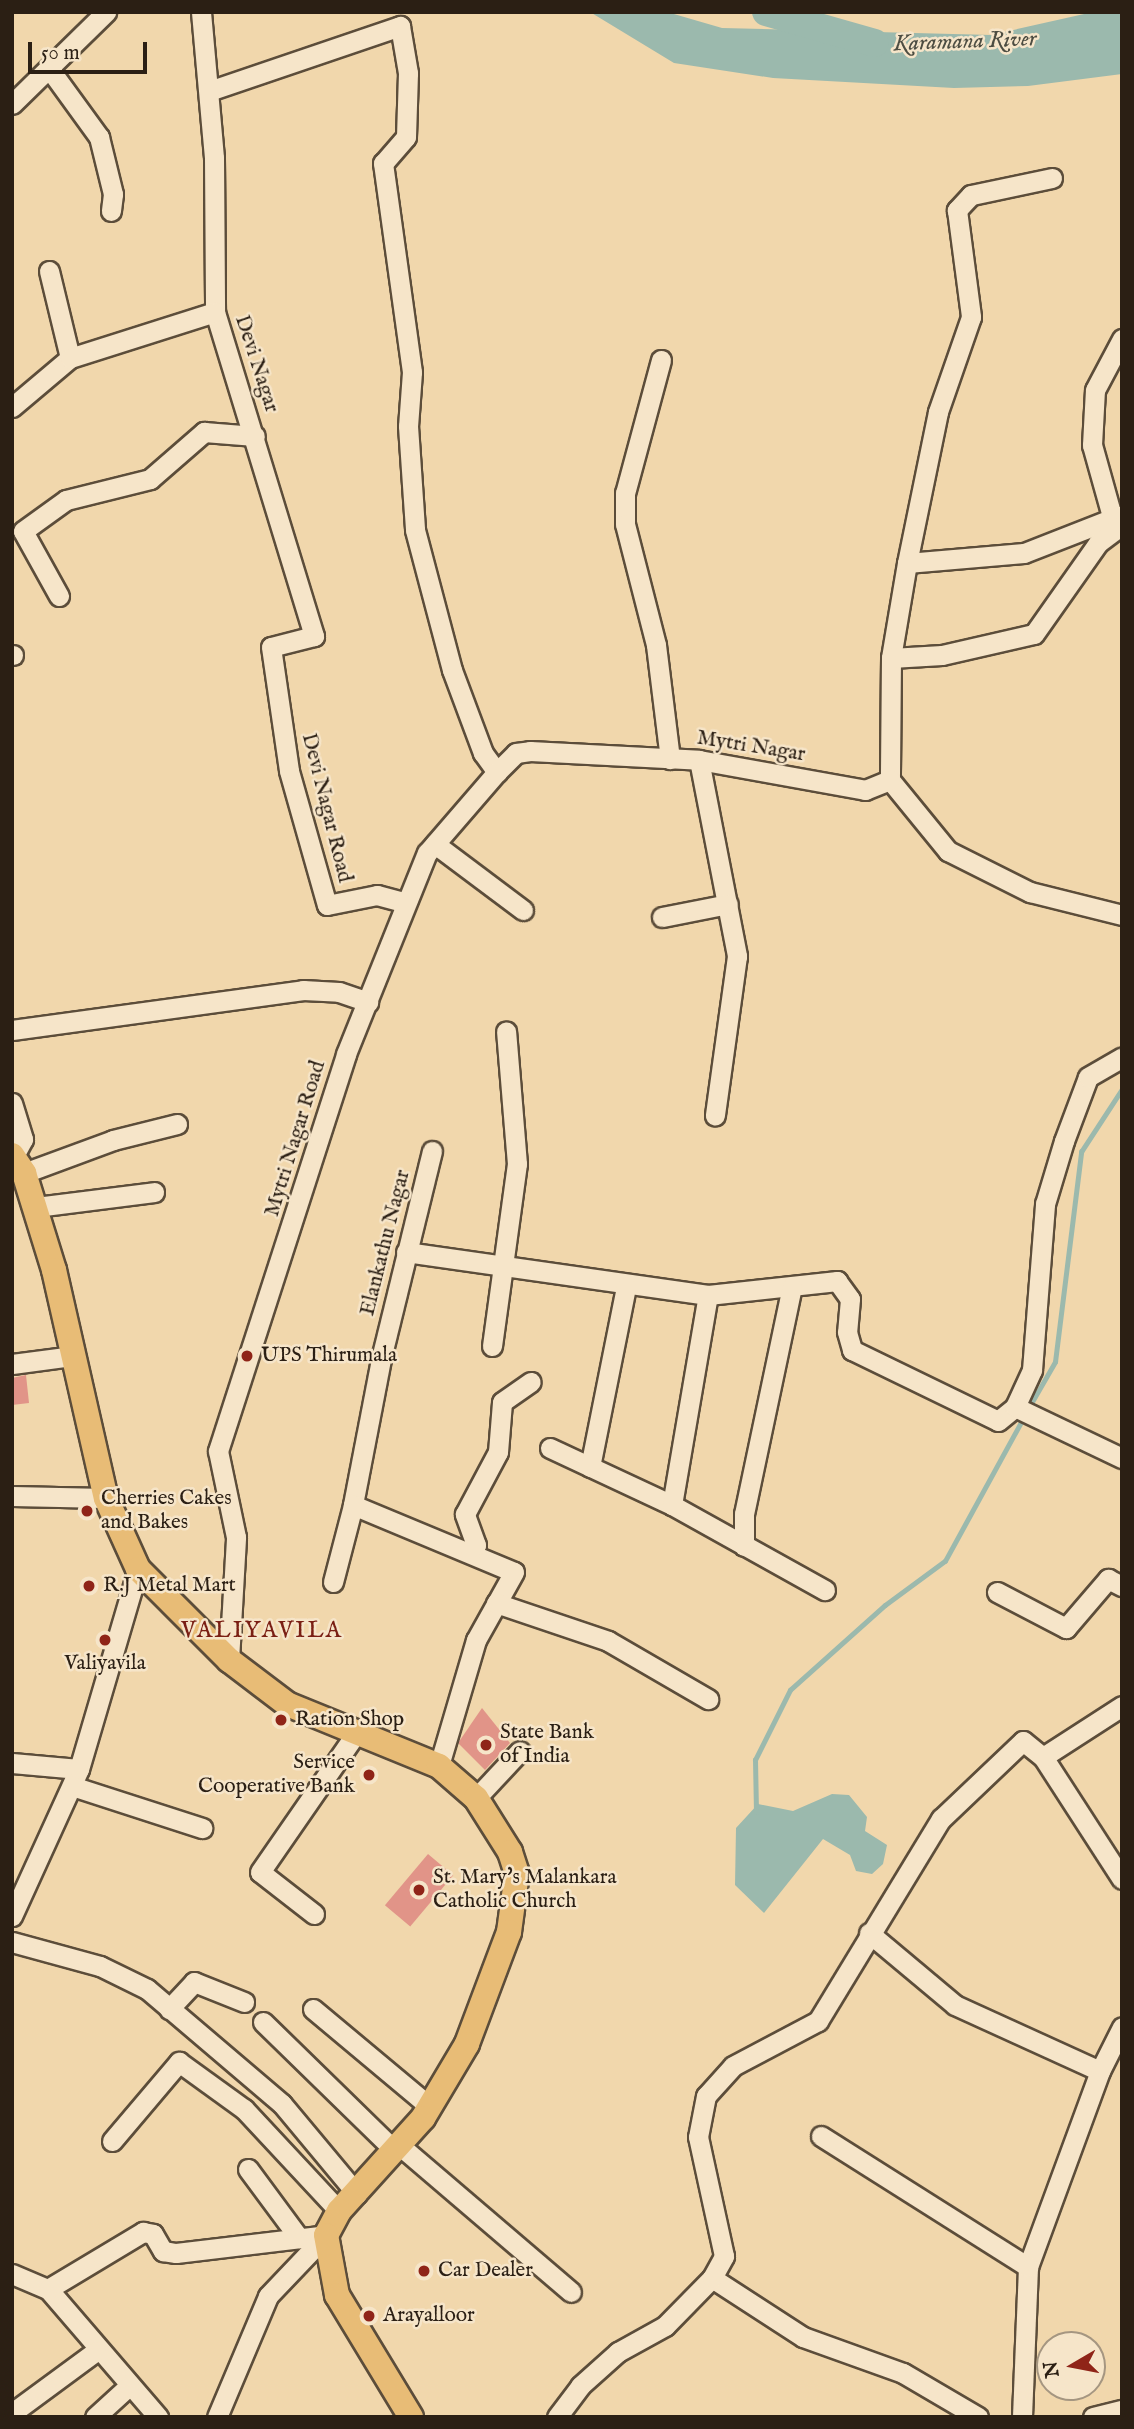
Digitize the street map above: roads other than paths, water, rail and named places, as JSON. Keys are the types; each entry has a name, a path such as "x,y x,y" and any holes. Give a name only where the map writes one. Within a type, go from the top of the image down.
{"main road":[{"path":"17,1161 36,1207 106,1497 138,1569 229,1660 287,1704 355,1735 400,1747 439,1766 477,1798 510,1852 516,1895 509,1932 467,2043 430,2106 357,2194 339,2211 326,2235 337,2295 411,2417"}],"street":[{"path":"12,104 51,71 106,12"},
{"name":"Devi Nagar","path":"201,12 209,91 215,312 255,436 299,597"},
{"path":"209,91 400,26 408,73 406,137 383,163 412,372 408,426 415,530 452,670 483,753 497,772"},
{"path":"51,71 99,137 113,194 111,211"},
{"path":"1052,178 971,195 957,210 971,317 938,412 907,563 891,658 890,780 948,850 1030,892 1122,915"},
{"path":"49,271 69,358"},
{"path":"12,407 69,358 215,312"},
{"path":"1119,520 1092,445 1095,390 1122,339"},
{"path":"661,360 625,503 656,645 670,759"},
{"path":"59,596 23,531 66,500 150,479 204,432 255,436"},
{"path":"907,563 1024,552 1119,520"},
{"path":"891,658 942,655 1034,634 1098,543 1119,520"},
{"name":"Devi Nagar Road","path":"299,597 314,636 271,647 289,771 327,905 377,895 404,902"},
{"name":"Mytri Nagar","path":"601,752 699,761 865,790 890,780"},
{"name":"Mytri Nagar Road","path":"229,1660 236,1537 218,1451 404,902 435,844 516,753 601,752"},
{"path":"699,761 737,956 715,1115"},
{"path":"435,844 523,910"},
{"path":"662,917 728,904"},
{"path":"12,1030 303,990 339,992 368,1003"},
{"path":"492,1346 517,1164 506,1031"},
{"path":"406,1252 626,1287 708,1295 842,1284 850,1299 848,1345 874,1363 988,1419 1007,1418 1015,1407 1037,1349 1045,1203 1064,1141 1088,1077 1096,1067 1122,1056"},
{"path":"12,1103 23,1139 17,1161 177,1124"},
{"name":"Elankathu Nagar","path":"333,1582 353,1505 406,1252 432,1151"},
{"path":"36,1207 154,1192"},
{"path":"590,1467 626,1287"},
{"path":"744,1546 744,1514 792,1287"},
{"path":"672,1505 708,1295"},
{"path":"12,1364 73,1356"},
{"path":"470,1553 476,1545 465,1514 498,1452 502,1402 531,1382"},
{"path":"1015,1407 1122,1458"},
{"path":"550,1448 672,1505 825,1590"},
{"path":"12,1496 106,1497"},
{"path":"353,1505 514,1572 476,1640 439,1766"},
{"path":"12,1916 75,1778 138,1569"},
{"path":"997,1592 1066,1628 1108,1579 1122,1586"},
{"path":"496,1603 608,1641 708,1699"},
{"path":"1043,1757 1122,1706"},
{"path":"314,1914 260,1872 355,1735"},
{"path":"557,2417 580,2386 618,2352 665,2326 712,2278 724,2256 698,2137 706,2096 733,2066 818,2021 869,1933 941,1819 1023,1741 1043,1757 1122,1879"},
{"path":"477,1798 520,1751"},
{"path":"12,1763 75,1778 202,1828"},
{"path":"869,1933 955,2005 1100,2071"},
{"path":"12,1942 100,1966 147,1989 282,2104 357,2194"},
{"path":"169,2009 194,1982 244,2002"},
{"path":"313,2009 430,2106"},
{"path":"263,2022 396,2147 571,2292"},
{"path":"1022,2417 1028,2267 1100,2071 1122,2027"},
{"path":"112,2141 179,2062 244,2109 339,2211"},
{"path":"821,2136 1028,2267"},
{"path":"248,2169 299,2238"},
{"path":"48,2290 144,2232 153,2234 163,2251 176,2253 326,2235"},
{"path":"217,2417 268,2296 326,2235"},
{"path":"12,2274 48,2290 96,2351 158,2417"},
{"path":"712,2278 803,2337 903,2373 978,2417"},
{"path":"12,2413 96,2351"},
{"path":"95,2417 129,2386"},
{"path":"1093,2417 1122,2410"}],"water":[{"path":"590,12 667,12 722,28 991,35 1093,12 1122,12 1122,74 1028,86 954,88 773,78 674,63"},
{"path":"832,1794 849,1795 867,1817 865,1831 887,1845 883,1864 872,1874 856,1871 850,1855 823,1839 764,1913 735,1885 736,1828 758,1804 793,1811"}],"waterway":[{"name":"Karamana River","path":"766,12 875,43"},
{"path":"1032,1402 1055,1362 1081,1152 1122,1089"},
{"path":"756,1812 755,1760 790,1690 885,1605 945,1561 1020,1424"}],"place":[{"name":"UPS Thirumala","path":"247,1356"},
{"name":"Cherries Cakes and Bakes","path":"87,1511"},
{"name":"R.J Metal Mart","path":"89,1586"},
{"name":"Valiyavila","path":"105,1640"},
{"name":"Ration Shop","path":"281,1720"},
{"name":"State Bank of India","path":"486,1745"},
{"name":"Service Cooperative Bank","path":"369,1775"},
{"name":"St. Mary's Malankara Catholic Church","path":"419,1890"},
{"name":"Car Dealer","path":"424,2271"},
{"name":"Arayalloor","path":"369,2316"}],"district":[{"name":"VALIYAVILA","path":"262,1631"}]}
